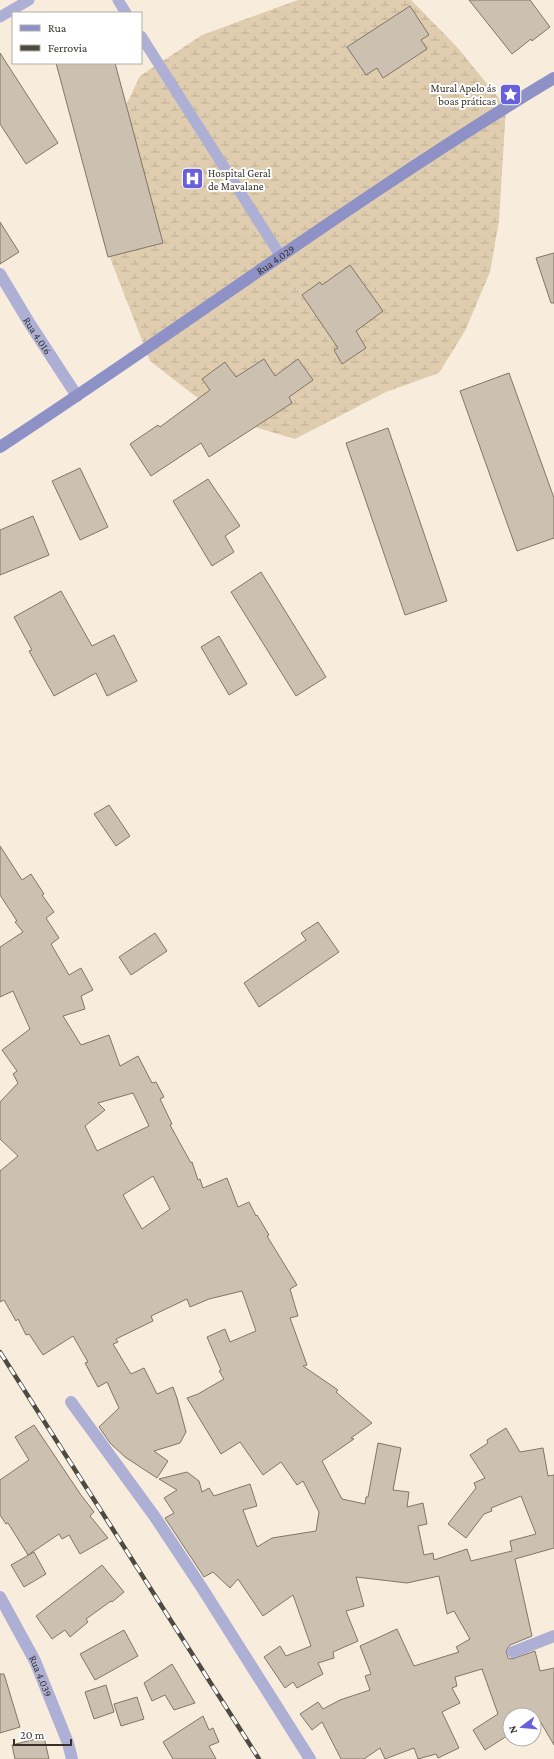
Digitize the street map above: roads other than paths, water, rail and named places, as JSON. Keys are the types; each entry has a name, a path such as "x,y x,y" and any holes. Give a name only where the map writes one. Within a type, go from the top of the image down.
{"street":[{"name":"Rua 4.029","path":"0,447 77,396 280,255 500,111 554,78"},
{"name":"Rua 4.016","path":"0,274 30,324 77,396"},
{"path":"71,1402 155,1517 202,1588 310,1759"},
{"name":"Rua 4.039","path":"0,1597 35,1660 68,1743 72,1759"},
{"path":"513,1652 554,1636"}],"lane":[{"path":"0,17 29,0"},
{"path":"118,0 125,12"},
{"path":"142,38 280,255"}],"railway":[{"path":"0,1352 259,1759"}],"place":[{"name":"Mural Apelo ás boas práticas","path":"511,94"},
{"name":"Hospital Geral de Mavalane","path":"193,179"}]}
